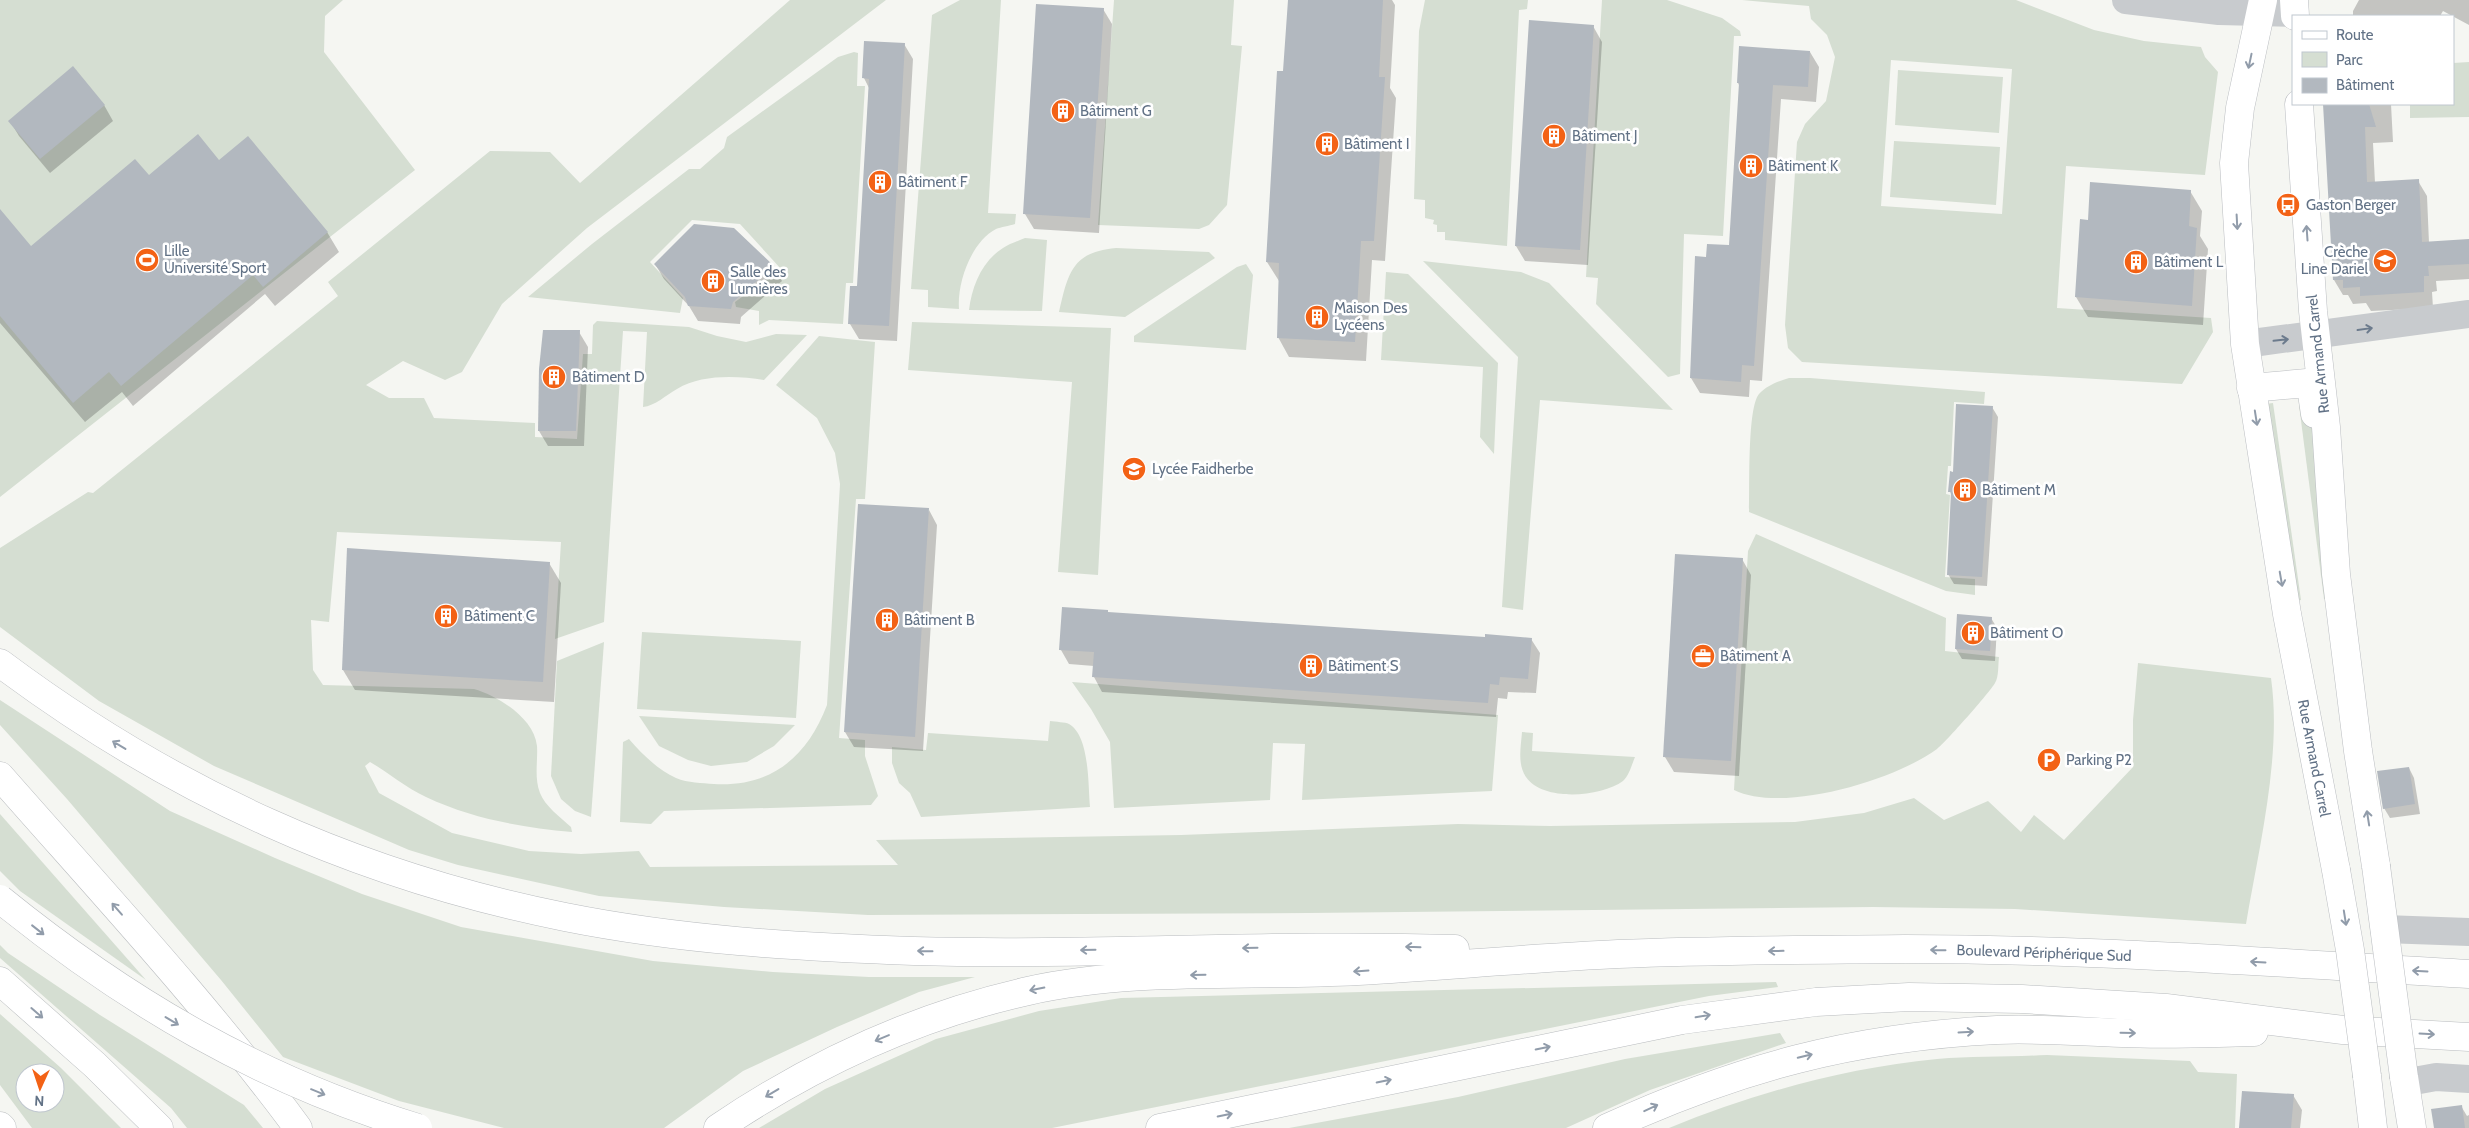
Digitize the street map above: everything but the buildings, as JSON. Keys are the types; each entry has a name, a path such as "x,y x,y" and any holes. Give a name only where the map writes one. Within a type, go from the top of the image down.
{"main road":[{"name":"Rue Armand Carrel","path":"2262,6 2240,108 2234,163 2245,344 2294,654 2350,950 2373,1128"},
{"name":"Rue Armand Carrel","path":"2299,105 2312,311 2326,427 2336,574 2356,742 2376,866 2395,929 2412,1128"},
{"name":"Rue Armand Carrel","path":"2251,388 2298,383 2307,383 2311,387 2327,523 2336,574"},
{"path":"0,663 112,741 185,783 268,823 330,849 420,880 567,918 676,935 737,941 915,951 1357,946 1619,954"},
{"path":"0,776 161,960 268,1087 298,1128"},
{"path":"0,899 85,965 176,1024 269,1071 318,1092 418,1128"},
{"name":"Boulevard Périphérique Sud","path":"1619,954 1909,949 2053,952 2469,974"},
{"path":"718,1128 814,1069 890,1034 982,1003 1062,984 1116,978 1353,971 1619,954"},
{"path":"0,981 95,1065 159,1128"},
{"path":"1160,1128 1682,1020 1816,1002 1909,997 2050,1001 2166,1008 2343,1030 2469,1037"},
{"path":"1607,1128 1665,1101 1764,1067 1819,1053 1910,1037 1999,1030 2172,1034 2343,1030"}],"street":[{"path":"2126,0 2219,11 2262,6 2295,10"},
{"path":"2245,344 2469,314"},
{"path":"2395,929 2469,932"},
{"path":"2409,1079 2436,1077 2469,1080"}],"green space":[{"path":"0,0 343,0 325,16 324,52 415,170 0,497"},
{"path":"790,0 886,0 587,228 502,304 462,372 445,380 403,361 366,385 389,398 424,398 434,418 535,423 535,437 577,439 583,354 592,354 593,325 597,321 689,327 717,336 746,342 776,334 807,335 764,380 720,377 697,381 677,389 652,405 643,407 647,332 623,331 604,622 555,639 561,542 337,532 329,622 311,620 313,670 323,685 474,689 494,697 513,710 529,726 537,746 537,781 542,798 571,827 572,832 515,825 461,811 419,793 370,762 365,766 379,793 452,833 529,851 581,854 639,851 650,867 898,865 876,840 1181,835 1458,824 1550,826 1795,822 1864,813 1914,798 1944,820 1988,801 2021,832 2034,815 2064,840 2133,767 2133,720 2138,663 2271,678 2274,738 2268,801 2246,924 2015,909 1873,907 1308,913 868,915 724,907 599,896 458,865 409,850 214,766 99,701 0,627 0,548 88,492 93,493 338,296 328,282 490,151 550,152 580,183"},
{"path":"960,0 1001,0 988,213 1016,214 1015,224 996,229 987,235 973,253 967,264 960,287 959,309 928,307 928,290 911,289 932,15"},
{"path":"1114,0 1234,0 1231,45 1242,46 1227,205 1209,225 1199,229 1098,225"},
{"path":"1425,0 1528,0 1527,9 1519,10 1507,246 1445,240 1445,232 1437,232 1437,225 1433,224 1434,220 1425,218 1425,200 1414,199 1419,31"},
{"path":"1602,0 1667,0 1722,18 1740,31 1741,36 1734,36 1723,236 1684,234 1680,374 1668,377 1596,304 1598,278 1586,277"},
{"path":"1742,0 2016,0 2094,30 2144,41 2201,47 2205,57 2218,72 2205,175 2066,166 2057,308 2211,318 2213,332 2182,384 1802,362 1788,348 1785,325 1797,142 1805,124 1826,101 1835,57 1827,35 1811,19 1809,6","holes":["1891,60 2012,69 2002,214 1881,206"]},
{"path":"854,52 858,53 857,86 865,86 853,283 846,283 843,324 769,320 759,325 759,311 736,307 735,302 781,269 740,224 692,220 650,262 683,298 680,313 528,297 592,244 689,169 700,169 724,148 727,137 838,57"},
{"path":"2469,62 2469,117 2410,118 2410,105 2454,105 2454,63"},
{"path":"1898,70 2003,77 1999,133 1895,125"},
{"path":"1894,141 2000,147 1996,205 1890,197"},
{"path":"1025,238 1047,240 1042,311 969,310 979,275 989,260 1005,247"},
{"path":"1116,248 1209,252 1215,258 1125,317 1059,312 1069,276 1074,267 1090,254"},
{"path":"1423,261 1521,272 1549,283 1673,410 1540,400 1523,610 1502,607 1518,357"},
{"path":"1246,264 1253,275 1246,350 1134,342 1134,336 1237,267"},
{"path":"1386,272 1408,274 1498,363 1494,454 1480,437 1483,367 1381,360"},
{"path":"912,322 1111,328 1098,575 1058,572 1072,382 908,370"},
{"path":"819,336 875,342 865,499 856,499 839,738 865,740 865,756 878,796 871,805 664,811 651,824 620,822 623,742 629,739 657,766 669,775 681,780 714,784 735,784 770,774 798,754 809,740 827,705 840,484 835,453 817,418 776,385"},
{"path":"1789,378 1985,392 1984,404 1954,402 1951,466 1948,466 1946,494 1950,495 1945,577 1975,579 1975,595 1946,591 1749,512 1751,432 1755,402 1759,394 1766,388"},
{"path":"2273,403 2301,600 2294,601 2265,404"},
{"path":"2299,405 2310,405 2329,598 2324,599"},
{"path":"1756,534 1946,618 1945,651 1999,657 1998,674 1995,683 1937,749 1918,761 1894,772 1867,782 1809,796 1780,798 1755,796 1734,790 1748,551"},
{"path":"642,632 801,641 796,718 637,709"},
{"path":"604,642 591,817 575,811 561,799 551,776 557,661"},
{"path":"1072,682 1498,715 1492,791 1302,800 1305,744 1273,743 1270,800 1114,808 1110,742 1091,709"},
{"path":"0,700 170,811 362,894 461,927 653,961 773,972 869,977 975,977 919,992 837,1027 743,1071 664,1128 504,1128 399,1101 283,1057 221,980 67,799 0,725"},
{"path":"639,716 795,725 774,746 747,762 711,766 688,760 659,746"},
{"path":"1050,721 1069,724 1076,730 1081,739 1087,762 1090,807 921,817 910,793 899,783 892,763 892,747 926,750 928,733 1048,741"},
{"path":"1522,732 1533,733 1532,751 1635,757 1625,779 1613,786 1601,791 1587,793 1558,793 1534,785 1523,772 1520,749"},
{"path":"0,814 146,980 20,891 0,871"},
{"path":"0,945 8,953 100,1015 244,1105 263,1128 187,1128 171,1108 0,958"},
{"path":"1776,982 1778,987 1709,996 1052,1128 759,1128 825,1089 936,1039 1039,1011 1121,998"},
{"path":"0,1014 55,1063 15,1063 15,1105 0,1085"},
{"path":"1780,1033 1786,1043 1650,1090 1566,1128 1289,1128 1458,1097 1625,1059"},
{"path":"2047,1055 2190,1061 2198,1072 2237,1074 2235,1128 1669,1128 1767,1093 1868,1069 1937,1059"},
{"path":"65,1072 121,1128 32,1128 21,1113 65,1113"}],"place":[{"name":"Bâtiment G","path":"1063,111"},
{"name":"Bâtiment J","path":"1554,136"},
{"name":"Bâtiment I","path":"1327,144"},
{"name":"Bâtiment K","path":"1751,166"},
{"name":"Bâtiment F","path":"880,182"},
{"name":"Gaston Berger","path":"2288,205"},
{"name":"Lille Université Sport","path":"147,260"},
{"name":"Crèche Line Dariel","path":"2385,261"},
{"name":"Bâtiment L","path":"2136,262"},
{"name":"Salle des Lumières","path":"713,281"},
{"name":"Maison Des Lycéens","path":"1317,317"},
{"name":"Bâtiment D","path":"554,377"},
{"name":"Lycée Faidherbe","path":"1134,469"},
{"name":"Bâtiment M","path":"1965,490"},
{"name":"Bâtiment C","path":"446,616"},
{"name":"Bâtiment B","path":"887,620"},
{"name":"Bâtiment O","path":"1973,633"},
{"name":"Bâtiment A","path":"1703,656"},
{"name":"Bâtiment S","path":"1311,666"},
{"name":"Parking P2","path":"2049,760"}]}
